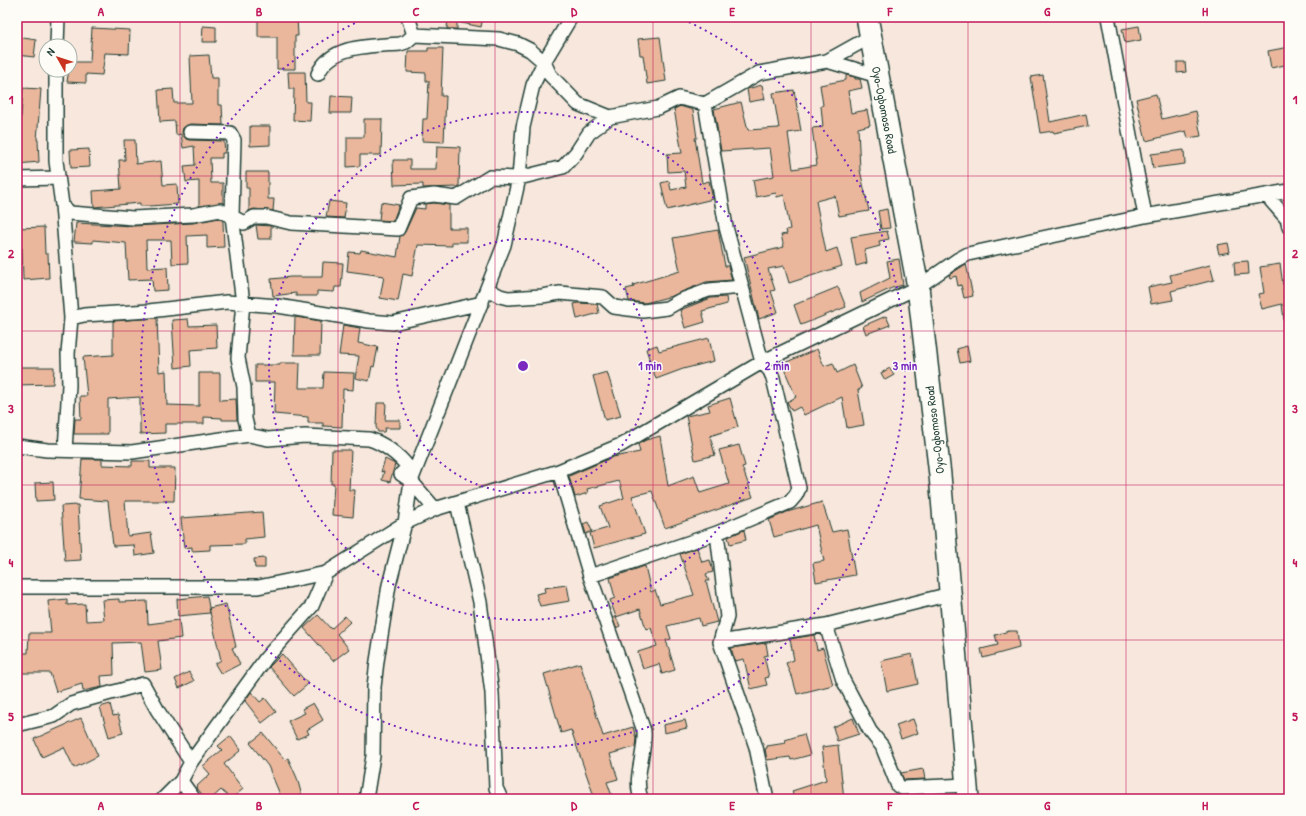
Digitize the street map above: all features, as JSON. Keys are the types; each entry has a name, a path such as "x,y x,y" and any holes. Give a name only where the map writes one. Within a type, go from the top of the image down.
{"highway":[{"name":"Oyo-Ogbomoso Road","path":"869,27 918,287 940,475 967,792"}],"street":[{"path":"57,38 58,17"},
{"path":"408,17 414,35"},
{"path":"366,799 373,756 374,687 377,661 389,584 404,523 411,482 425,441 488,289 509,227 519,178 523,127 527,104 533,85 544,62 571,17"},
{"path":"1108,17 1145,216"},
{"path":"827,61 869,27"},
{"path":"318,74 322,64 326,60 351,49 400,44 406,42 414,35 499,39 518,44 530,50 544,62 550,75 578,104 610,117"},
{"path":"65,213 133,218 193,215 220,210 244,222 254,217 266,217 291,223 398,229 411,198 434,195 456,198 464,195 490,177 519,178 563,167 576,153 589,133 610,117 658,108 679,98 705,104 759,73 827,61 878,76"},
{"path":"56,78 56,161 65,213 71,318 68,354 69,385 65,450"},
{"path":"590,576 717,533 790,502 796,495 799,488 773,378 770,371 762,362 726,227 705,104"},
{"path":"190,132 230,132 232,134 232,216 243,303 238,358 244,387 245,419 249,435"},
{"path":"17,179 58,178"},
{"path":"17,587 258,587 326,573 404,523 456,503 560,471 621,445 762,362 918,287 968,254 1145,216 1289,191"},
{"path":"1267,196 1288,218"},
{"path":"488,289 500,296 508,298 568,293 603,297 614,307 644,311 667,308 681,300 709,290 742,286"},
{"path":"71,318 84,315 149,311 213,303 243,303 393,323 482,303"},
{"path":"17,446 47,450 132,452 249,435 268,439 304,436 373,440 400,457 408,467 401,474 411,482 435,510"},
{"path":"560,471 590,576 644,731 645,742 637,780 641,799"},
{"path":"456,503 480,602 492,693 497,795"},
{"path":"717,533 727,617 720,642 756,747 767,799"},
{"path":"163,799 181,781 190,762 266,658 312,606 326,573"},
{"path":"720,642 826,624 950,594"},
{"path":"826,624 843,680 870,731 882,746 898,786 902,788 967,792"},
{"path":"17,725 54,716 71,704 143,684 190,762"},
{"path":"181,781 194,799"}],"building":[{"path":"448,17 483,17 481,27 457,22 457,29 447,29"},
{"path":"297,18 298,36 295,36 295,69 277,69 277,37 258,37 258,19"},
{"path":"203,26 216,27 216,42 202,42"},
{"path":"1139,26 1141,40 1125,43 1122,29"},
{"path":"92,28 130,30 129,54 105,53 102,75 86,74 86,83 67,82 68,78 78,78 78,62 90,62"},
{"path":"17,37 36,40 34,57 17,55"},
{"path":"660,37 666,81 647,84 643,55 640,55 638,39"},
{"path":"1289,47 1289,64 1271,68 1268,51"},
{"path":"428,48 443,48 441,96 446,96 444,142 422,141 423,119 427,119 429,81 426,81 426,73 407,72 408,51 428,51"},
{"path":"209,55 211,78 218,78 218,105 222,105 223,125 190,124 183,128 182,132 186,139 189,140 224,141 225,153 222,153 222,158 210,158 211,183 223,183 223,203 199,206 199,181 186,182 184,166 195,165 194,146 183,148 181,134 176,135 175,121 160,122 158,90 173,89 174,103 192,103 190,56"},
{"path":"1177,62 1185,62 1186,72 1177,73"},
{"path":"288,72 305,72 306,102 311,102 310,121 293,120 294,89 289,89"},
{"path":"846,75 855,77 855,79 860,79 862,88 848,91 851,113 867,110 870,125 858,128 860,170 869,211 839,216 835,196 816,201 826,252 837,248 842,266 789,283 784,266 768,269 775,290 771,291 778,312 759,319 744,257 784,247 781,235 787,234 786,230 790,229 784,195 777,197 776,193 756,197 753,180 774,176 770,148 721,151 714,109 741,102 748,130 779,128 773,93 794,90 801,131 788,133 793,169 817,165 812,128 823,127 821,106 823,105 820,85 846,80"},
{"path":"1043,75 1050,122 1086,114 1088,126 1054,133 1053,131 1040,133 1031,77"},
{"path":"762,85 765,99 749,102 747,89"},
{"path":"23,88 41,89 37,140 39,162 17,164 17,117 21,117"},
{"path":"1156,94 1162,119 1196,111 1201,136 1188,138 1186,131 1146,141 1136,99"},
{"path":"331,96 352,97 351,113 330,113"},
{"path":"680,106 693,110 697,138 695,138 702,183 709,181 713,199 667,210 661,183 669,181 671,190 686,187 684,171 668,172 667,154 682,153 674,109"},
{"path":"364,119 382,119 381,155 360,155 360,166 347,167 347,137 364,137"},
{"path":"250,126 270,126 270,145 250,146"},
{"path":"124,140 135,140 136,164 161,161 163,185 177,184 178,204 140,206 140,203 94,207 93,191 121,189 119,160 125,160"},
{"path":"437,146 460,147 459,187 423,188 423,184 394,185 393,160 410,160 410,169 436,169"},
{"path":"89,149 90,167 71,168 70,150"},
{"path":"1184,150 1185,164 1153,168 1151,154"},
{"path":"246,172 268,172 268,199 274,199 273,211 254,209 249,211 249,188 246,188"},
{"path":"329,201 346,203 344,218 326,217"},
{"path":"381,202 399,205 393,221 379,220"},
{"path":"434,203 449,205 449,228 467,228 467,242 452,242 452,246 418,245 412,276 403,274 398,301 380,298 384,276 347,271 349,252 360,253 361,250 397,257 400,236 405,232 416,208 425,209 425,204"},
{"path":"887,209 890,228 881,229 878,211"},
{"path":"219,218 223,221 224,247 207,248 207,235 187,236 188,263 172,264 171,240 146,240 147,268 167,267 168,290 153,291 152,279 128,280 126,243 93,240 93,243 74,242 76,223 133,226 193,223"},
{"path":"256,225 271,226 271,239 258,239"},
{"path":"44,227 45,254 48,254 49,278 23,280 22,248 17,248 17,228"},
{"path":"718,230 725,266 728,266 732,280 706,282 672,296 645,303 629,301 626,289 634,287 633,285 680,271 673,238"},
{"path":"887,231 889,239 879,241 880,246 865,250 867,263 856,266 851,237"},
{"path":"1228,243 1230,252 1219,254 1217,245"},
{"path":"899,259 903,285 892,288 862,302 860,293 890,278 887,261"},
{"path":"1248,261 1249,274 1235,275 1234,262"},
{"path":"323,262 343,263 341,287 335,287 334,292 317,291 317,296 296,296 296,293 273,296 271,279 291,277 322,277"},
{"path":"966,264 973,296 964,298 961,285 958,286 956,276 950,278 949,275"},
{"path":"1280,264 1283,285 1289,284 1289,320 1284,320 1282,304 1262,309 1258,294 1264,293 1260,267"},
{"path":"1210,265 1214,280 1171,291 1173,300 1151,304 1148,287 1172,282 1170,275"},
{"path":"838,287 846,307 801,325 794,305"},
{"path":"726,297 727,304 702,311 705,322 685,328 680,310 711,298"},
{"path":"574,304 597,304 599,313 577,319"},
{"path":"886,316 890,325 866,334 863,326"},
{"path":"295,317 321,321 320,355 294,355"},
{"path":"157,318 159,372 166,371 167,405 199,406 199,373 220,373 220,400 236,399 237,420 222,420 222,418 204,417 204,424 165,424 165,433 140,434 140,397 108,399 108,434 74,434 75,419 81,419 80,396 87,396 83,357 113,355 113,321"},
{"path":"188,319 189,326 216,325 217,348 190,350 191,366 175,368 172,320"},
{"path":"343,325 360,328 358,343 378,347 374,367 372,366 369,381 355,378 359,356 339,355"},
{"path":"709,338 714,361 683,369 656,379 646,349 657,345 659,351"},
{"path":"967,346 970,361 960,363 957,349"},
{"path":"817,349 824,366 833,363 837,373 853,365 862,388 858,390 864,425 847,428 842,397 804,415 800,407 792,411 787,402 796,397 782,364"},
{"path":"280,363 300,363 299,388 323,388 324,372 354,373 353,390 343,389 342,427 323,426 323,423 308,423 308,417 274,414 275,382 255,382 255,365 280,365"},
{"path":"17,367 54,367 53,384 17,385"},
{"path":"890,368 894,375 885,380 881,373"},
{"path":"607,372 621,416 605,420 593,376"},
{"path":"730,398 738,427 710,436 715,455 695,460 686,416 710,411 708,405"},
{"path":"377,403 386,403 385,420 400,420 400,428 385,428 384,432 378,432 376,427"},
{"path":"660,436 668,486 694,476 700,493 729,484 719,450 739,445 745,466 742,467 753,497 665,528 652,491 632,496 645,534 594,548 590,533 608,528 600,506 624,498 620,483 619,481 587,489 588,493 575,497 569,476 613,457 640,452 638,444"},
{"path":"332,450 351,450 349,490 355,490 353,517 332,515 334,484 331,484"},
{"path":"82,459 102,459 102,465 132,466 132,461 150,461 150,468 175,468 174,501 125,501 128,536 151,533 154,553 135,556 134,545 113,546 108,501 79,499"},
{"path":"385,459 395,464 390,482 382,480 384,471 381,472"},
{"path":"53,482 54,500 36,501 35,483"},
{"path":"822,502 832,532 847,529 855,575 816,582 813,563 824,561 816,525 774,537 769,520 787,512"},
{"path":"78,505 81,560 65,561 61,506"},
{"path":"262,512 264,537 245,539 245,544 210,545 210,550 192,551 192,547 184,548 181,518"},
{"path":"588,522 592,531 586,534 583,524"},
{"path":"744,530 746,540 730,544 728,537"},
{"path":"697,548 702,562 710,560 713,572 706,574 709,581 706,581 717,622 701,626 699,618 667,626 671,639 666,640 675,670 662,674 659,664 643,669 638,652 657,646 651,628 646,629 640,609 616,617 610,600 615,598 610,578 645,566 651,592 655,590 660,604 694,595 680,554"},
{"path":"265,558 265,568 255,568 254,559"},
{"path":"567,585 570,601 540,606 536,594 545,592 544,588"},
{"path":"207,596 210,613 178,616 177,599"},
{"path":"67,599 67,605 85,604 86,621 104,620 102,600 119,599 119,602 147,601 148,624 179,620 181,638 158,641 162,670 145,672 141,642 113,643 114,675 101,676 102,687 83,691 82,684 56,692 50,673 17,673 17,653 28,653 29,633 51,633 48,601"},
{"path":"226,604 236,647 232,648 240,664 221,674 215,664 221,660 209,608"},
{"path":"318,615 331,629 345,616 350,622 337,634 349,649 333,661 304,628"},
{"path":"616,617 620,626 616,628 613,619"},
{"path":"1009,631 1017,631 1019,648 983,658 981,649 998,645 995,635"},
{"path":"814,635 817,650 823,648 833,685 797,694 792,676 786,663 794,660 790,639"},
{"path":"766,643 768,655 764,656 769,677 765,678 767,685 751,689 744,659 735,661 731,648"},
{"path":"282,654 308,684 294,696 269,667"},
{"path":"912,654 918,684 887,691 881,661"},
{"path":"580,663 603,736 633,727 636,738 635,747 610,754 618,779 607,782 613,799 595,799 571,730 561,733 544,674"},
{"path":"189,672 194,681 179,688 175,679"},
{"path":"251,692 260,702 265,698 276,712 262,723 245,701"},
{"path":"313,703 323,720 307,730 309,734 297,739 288,721 305,713 302,709"},
{"path":"110,704 113,716 118,715 123,733 109,737 100,707"},
{"path":"81,718 98,756 74,768 64,747 42,757 34,739"},
{"path":"853,718 859,734 837,741 833,727"},
{"path":"913,719 918,733 901,739 896,725"},
{"path":"685,720 687,728 664,733 663,725"},
{"path":"263,733 285,760 288,758 297,778 302,796 282,799 268,766 250,743"},
{"path":"804,734 810,755 791,760 790,757 767,760 765,749 767,746 786,743 785,740"},
{"path":"230,736 241,750 224,764 243,789 231,799 221,790 211,799 206,799 196,787 210,774 203,766 222,750 218,746"},
{"path":"838,745 844,799 794,799 792,791 826,780 822,747"},
{"path":"923,769 925,779 904,780 901,773"},
{"path":"898,795 922,795 923,799 899,799"}]}
